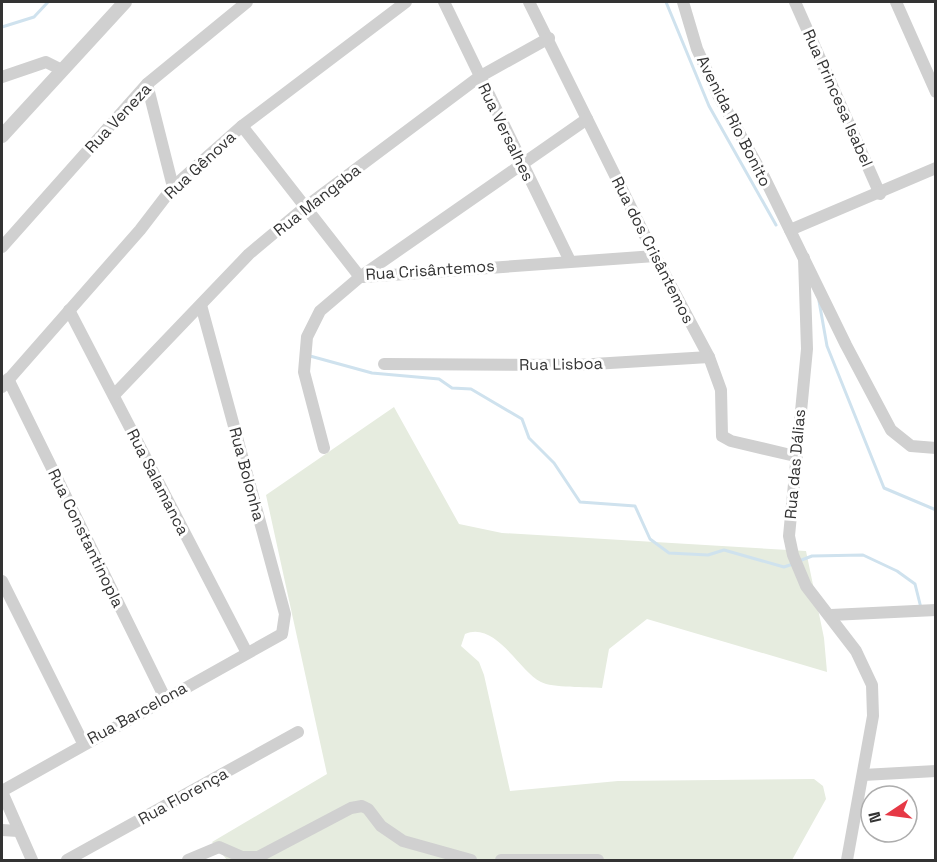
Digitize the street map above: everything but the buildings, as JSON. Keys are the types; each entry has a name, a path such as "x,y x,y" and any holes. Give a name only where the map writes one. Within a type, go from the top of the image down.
{"street":[{"path":"2,136 60,69 124,2"},
{"name":"Rua Veneza","path":"2,247 147,84 247,2"},
{"name":"Rua Gênova","path":"5,383 140,230 173,187 242,126 406,2"},
{"name":"Rua Versalhes","path":"444,2 521,165 570,261"},
{"name":"Rua dos Crisântemos","path":"529,2 549,38 655,256 709,357 721,390 722,436 730,441 795,456"},
{"name":"Avenida Rio Bonito","path":"683,2 697,49 718,95 804,258"},
{"name":"Rua Princesa Isabel","path":"795,2 880,194"},
{"path":"896,2 936,92"},
{"name":"Rua Mangaba","path":"114,395 249,254 304,208 479,77 549,38"},
{"path":"2,77 46,62 60,69"},
{"path":"147,84 173,187"},
{"path":"324,448 307,390 303,354 312,324 320,311 360,277 587,119"},
{"name":"Rua Crisântemos","path":"242,126 360,277 655,256"},
{"path":"792,234 936,168"},
{"path":"804,258 891,430 911,446 936,448"},
{"name":"Rua das Dálias","path":"804,258 807,349 789,514 793,555 806,586 831,615 856,651 872,685 873,716 848,861"},
{"name":"Rua Bolonha","path":"201,305 285,614 282,634 274,640"},
{"name":"Rua Salamanca","path":"69,310 247,653"},
{"name":"Rua Lisboa","path":"384,364 577,365 709,357"},
{"name":"Rua Constantinopla","path":"5,383 165,698"},
{"path":"2,581 83,743"},
{"path":"831,615 936,610"},
{"name":"Rua Barcelona","path":"2,791 83,743 274,640"},
{"name":"Rua Florença","path":"67,861 298,732"},
{"path":"863,775 936,771"},
{"path":"2,791 32,861"},
{"path":"188,861 219,847 242,857 258,857 351,808 362,806 368,809 386,830 403,841 471,861"},
{"path":"2,830 18,831"},
{"path":"501,861 598,861"}],"shaded area":[{"path":"394,407 459,524 502,533 806,551 824,638 827,672 647,619 609,649 602,688 561,686 541,682 487,634 476,632 465,634 461,646 479,662 484,675 510,791 618,781 814,779 823,786 826,799 792,860 227,860 212,842 327,774 266,495"}],"waterway":[{"path":"2,27 34,17 48,2"},
{"path":"666,2 709,106 776,225"},
{"path":"819,301 827,346 884,488 936,510"},
{"path":"310,356 372,373 439,379 452,388 471,389 522,419 529,438 554,463 580,502 635,506 650,539 669,553 708,555 724,550 784,567 793,564"},
{"path":"799,561 812,556 863,555 897,571 915,584 921,608"}]}
